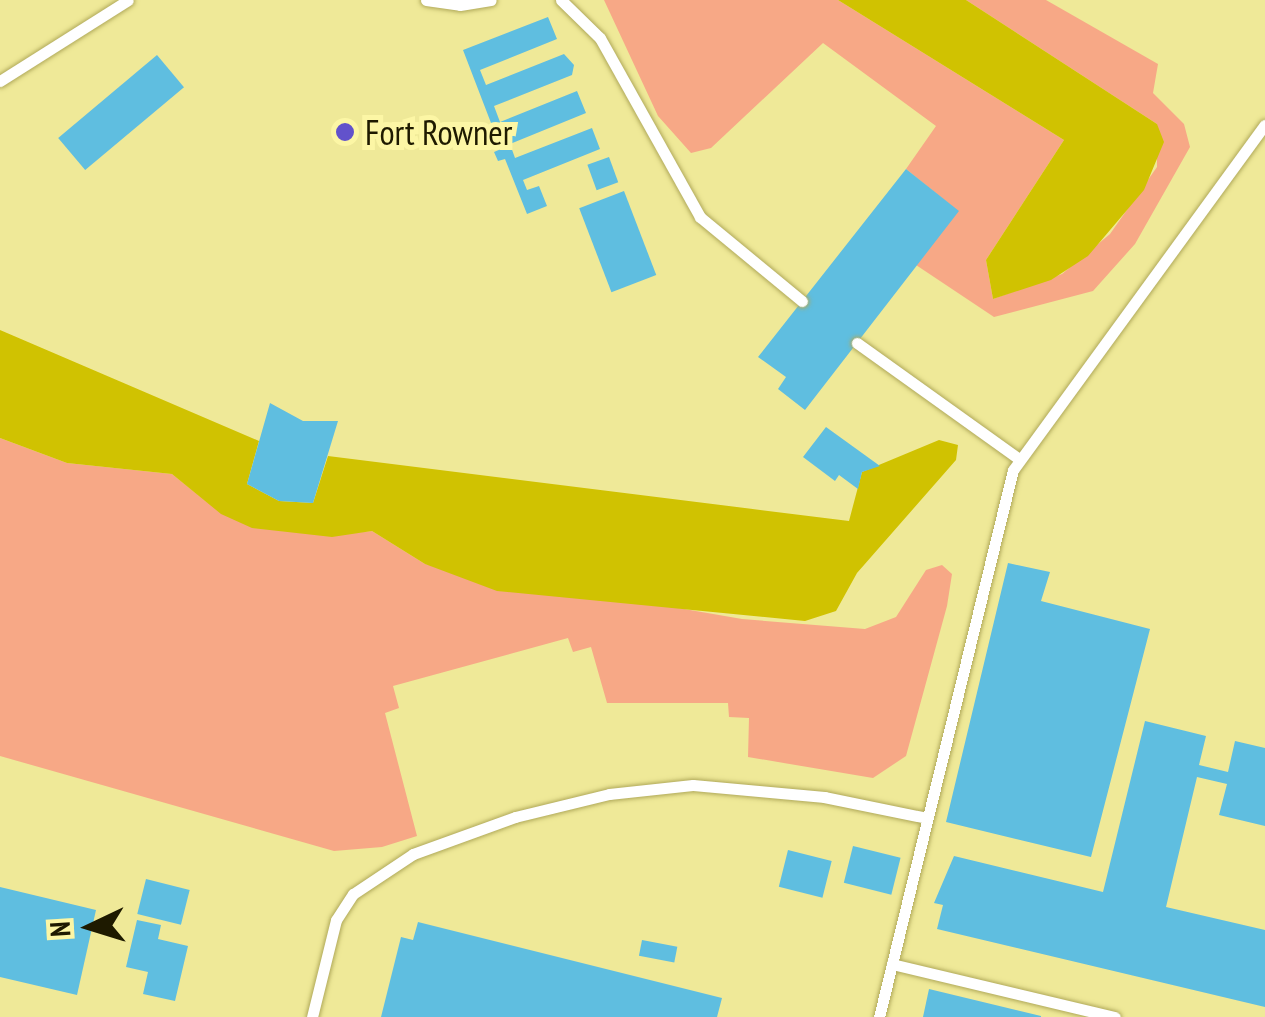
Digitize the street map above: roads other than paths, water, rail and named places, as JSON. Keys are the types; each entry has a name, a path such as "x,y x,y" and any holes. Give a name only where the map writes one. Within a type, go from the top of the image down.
{"lane":[{"path":"0,81 128,0"},
{"path":"426,0 491,0"},
{"path":"561,0 600,38 700,217 802,300"},
{"path":"879,1017 1019,459 1265,125"},
{"path":"858,342 1019,459"},
{"path":"312,1017 336,920 353,894 413,854 515,817 608,794 711,785 824,797 927,818"},
{"path":"892,964 1115,1017"}],"place":[{"name":"Fort Rowner","path":"345,132"}]}
